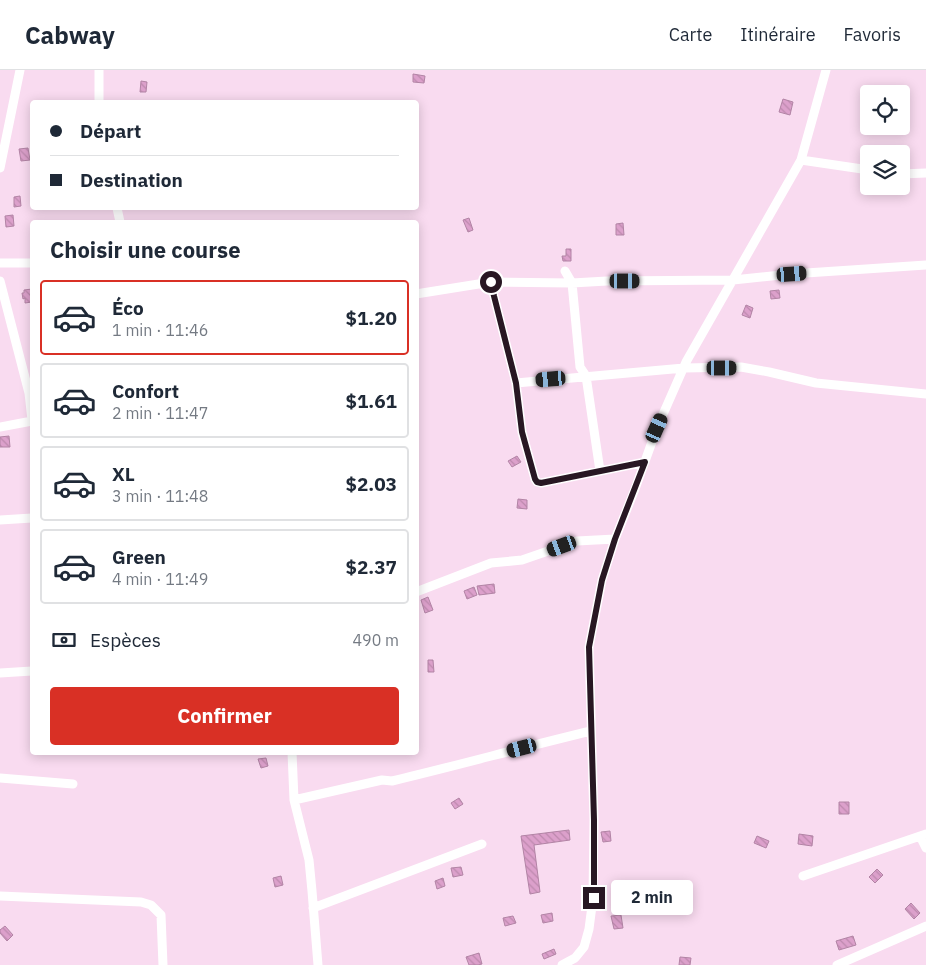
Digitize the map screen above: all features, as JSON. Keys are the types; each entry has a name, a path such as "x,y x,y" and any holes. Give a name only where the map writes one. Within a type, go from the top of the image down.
{"street":[{"path":"0,168 20,70"},
{"path":"99,70 99,100"},
{"path":"562,965 575,958 584,948 594,898 594,820 589,647 602,580 615,539 657,428 684,368 800,160 826,70"},
{"path":"800,160 860,169"},
{"path":"910,174 926,173"},
{"path":"0,263 30,263"},
{"path":"419,294 491,282 572,283 733,280 926,265"},
{"path":"565,272 572,283 580,367 586,376 600,471"},
{"path":"0,282 30,402"},
{"path":"491,282 516,383 522,432 537,482 541,483 645,462"},
{"path":"516,383 684,368 741,368 769,372 816,383 926,394"},
{"path":"0,427 30,421"},
{"path":"0,520 30,518"},
{"path":"419,591 492,563 522,560 577,541 615,539"},
{"path":"0,673 30,670"},
{"path":"294,800 382,780 392,781 591,731"},
{"path":"292,755 294,800 309,860 318,965"},
{"path":"0,778 73,784"},
{"path":"803,876 923,835 926,848"},
{"path":"314,908 482,844"},
{"path":"0,896 142,902 151,905 160,915 163,965"},
{"path":"842,964 926,926"}],"building":[{"path":"413,74 425,76 424,83 413,82"},
{"path":"141,81 147,82 146,92 140,92"},
{"path":"783,99 793,102 790,115 779,112"},
{"path":"28,148 30,160 21,161 19,149"},
{"path":"20,196 21,206 14,207 14,197"},
{"path":"13,215 14,226 6,227 5,216"},
{"path":"469,218 473,230 468,232 463,220"},
{"path":"623,223 624,235 616,235 616,224"},
{"path":"566,249 571,249 571,261 563,261 562,256 566,256"},
{"path":"30,289 30,302 25,303 25,298 23,299 22,293 24,293 24,290"},
{"path":"779,290 780,298 771,299 770,291"},
{"path":"746,305 753,308 750,318 742,315"},
{"path":"9,436 10,447 0,447 0,437"},
{"path":"517,456 521,462 512,467 508,461"},
{"path":"518,499 527,500 527,509 517,508"},
{"path":"494,584 495,593 479,595 477,586"},
{"path":"474,587 477,595 467,599 464,591"},
{"path":"428,597 433,610 425,613 421,600"},
{"path":"428,660 433,660 434,672 428,672"},
{"path":"266,758 268,766 261,768 258,759"},
{"path":"459,798 463,804 455,809 451,803"},
{"path":"839,802 849,802 849,814 839,814"},
{"path":"569,830 570,840 534,845 540,892 530,894 521,836"},
{"path":"610,831 611,841 603,842 601,832"},
{"path":"799,834 813,836 812,846 798,844"},
{"path":"757,836 769,841 766,848 754,843"},
{"path":"461,867 463,875 453,877 451,868"},
{"path":"877,869 883,875 875,883 869,877"},
{"path":"281,876 283,885 275,887 273,878"},
{"path":"443,878 445,886 437,889 435,881"},
{"path":"911,903 920,913 914,919 905,909"},
{"path":"552,913 553,921 543,923 541,915"},
{"path":"621,915 623,928 614,929 611,916"},
{"path":"513,916 516,923 505,926 503,918"},
{"path":"5,926 13,935 7,941 0,933 0,930"},
{"path":"853,936 856,945 839,950 836,941"},
{"path":"554,949 556,954 544,959 542,954"},
{"path":"479,953 482,964 469,965 466,957"},
{"path":"680,957 691,958 690,965 679,965"}],"route":[{"path":"491,282 516,383 522,432 537,482 541,483 645,462 615,539 602,580 589,647 594,820 594,898"}]}
